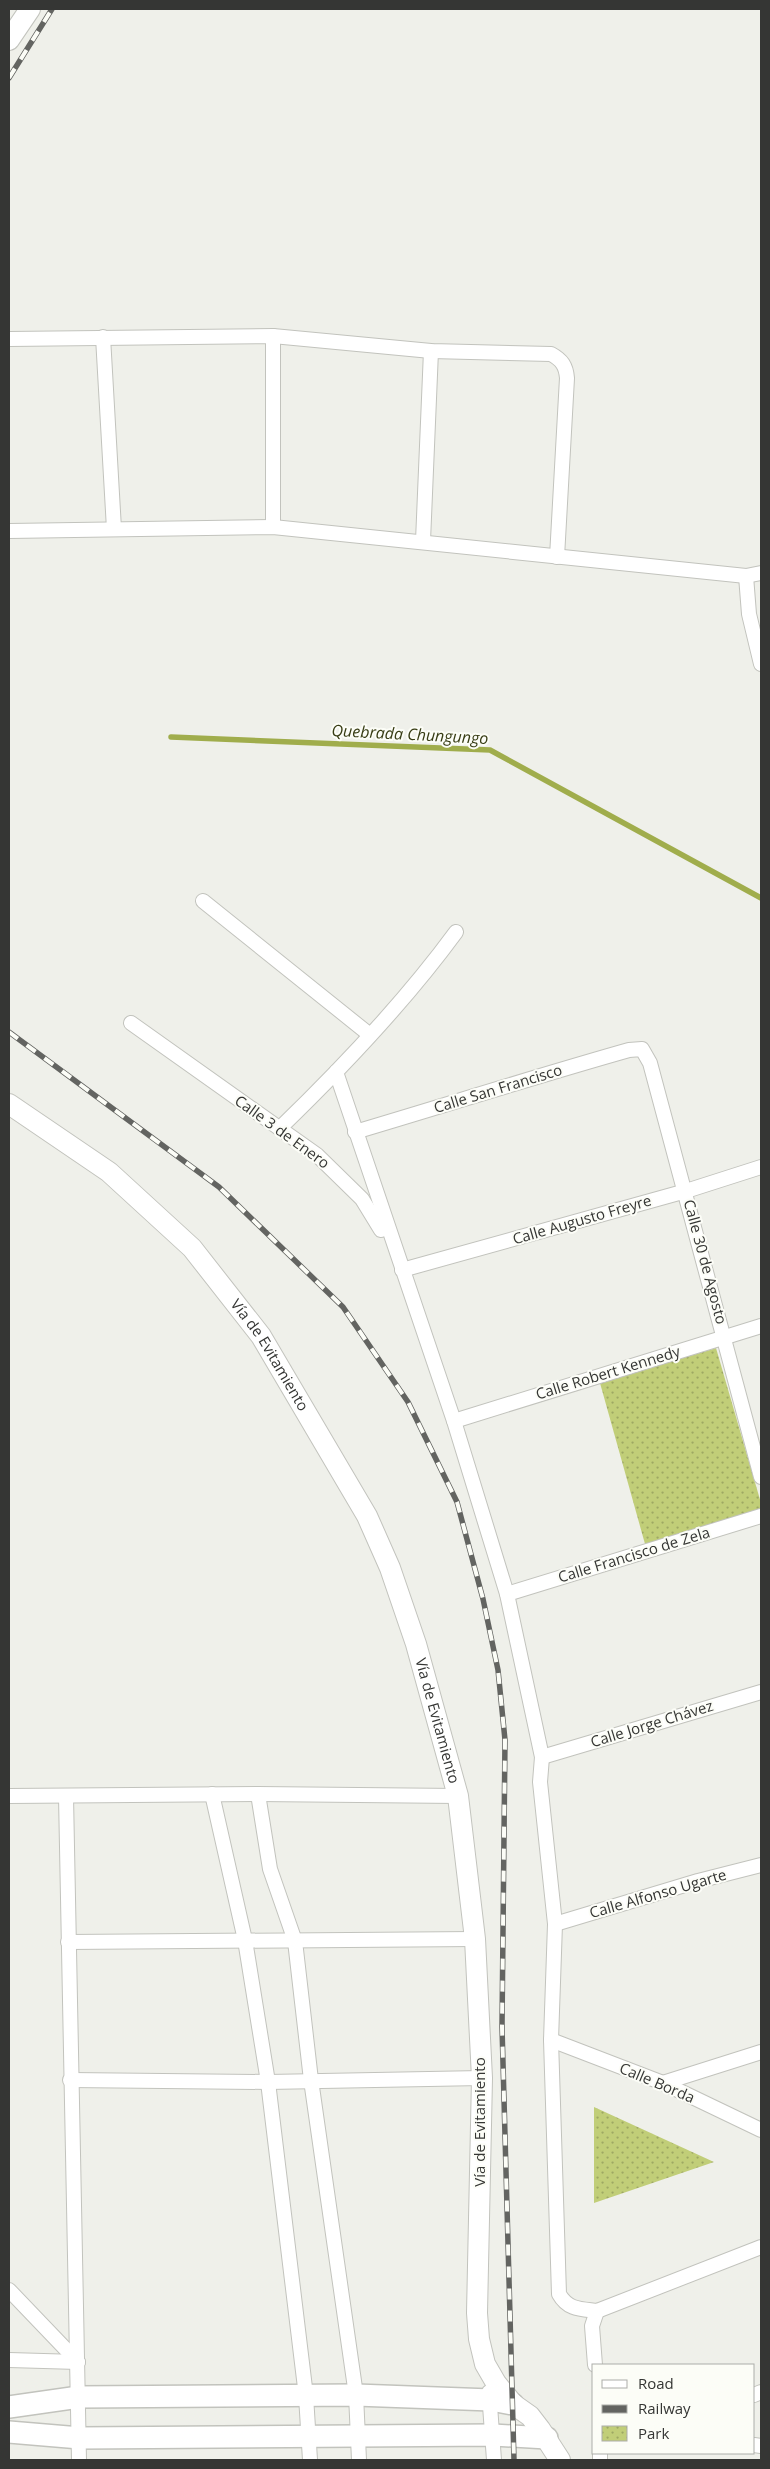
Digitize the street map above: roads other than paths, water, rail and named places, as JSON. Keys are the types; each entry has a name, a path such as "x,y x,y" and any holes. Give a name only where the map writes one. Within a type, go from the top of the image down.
{"main road":[{"path":"9,40 30,9"},
{"name":"Vía de Evitamiento","path":"9,1104 108,1172 192,1248 261,1336 368,1516 390,1568 416,1644 458,1796 475,1939 482,2078 477,2313 479,2339 485,2364 496,2383 513,2404 530,2416 547,2438 560,2460"},
{"path":"9,2407 78,2396 356,2395 490,2400 513,2404"},
{"path":"9,2432 80,2438 493,2435 547,2438"}],"street":[{"path":"273,336 273,528"},
{"path":"9,339 273,336 431,351 551,354 560,359 564,365 567,378 557,557"},
{"path":"102,338 114,529"},
{"path":"424,541 431,351"},
{"path":"9,531 273,528 424,541 557,557 746,576 761,573"},
{"path":"746,576 749,614 761,664"},
{"path":"203,902 370,1035"},
{"path":"280,1128 336,1072 426,973 456,932"},
{"name":"Calle 3 de Enero","path":"131,1023 224,1091 318,1155 362,1199 376,1218 402,1270"},
{"name":"Calle San Francisco","path":"355,1132 534,1077 629,1050 642,1049"},
{"name":"Calle 30 de Agosto","path":"642,1049 650,1063 686,1191 761,1477"},
{"path":"336,1072 454,1421 507,1594 542,1757 540,1782 555,1924 552,2040 559,2294 564,2303 571,2307 597,2311 761,2247"},
{"name":"Calle Augusto Freyre","path":"402,1270 686,1191 761,1167"},
{"name":"Calle Robert Kennedy","path":"454,1421 761,1326"},
{"name":"Calle Francisco de Zela","path":"507,1594 761,1516"},
{"name":"Calle Jorge Chávez","path":"542,1757 761,1692"},
{"path":"212,1794 245,1940 268,2082 306,2396 307,2437 310,2460"},
{"path":"9,1796 258,1794 458,1796"},
{"path":"258,1794 270,1869 295,1941 311,2080 356,2395 356,2437 359,2460"},
{"path":"66,1796 70,2080 80,2438 79,2460"},
{"name":"Calle Alfonso Ugarte","path":"555,1924 698,1881 761,1865"},
{"path":"68,1942 475,1939"},
{"name":"Calle Borda","path":"552,2040 663,2083 761,2130"},
{"path":"663,2083 761,2052"},
{"path":"70,2080 268,2082 482,2078"},
{"path":"9,2290 78,2362"},
{"path":"595,2364 592,2326 597,2311"},
{"path":"9,2360 78,2362"},
{"path":"485,2364 490,2400 494,2460"}],"waterway":[{"name":"Quebrada Chungungo","path":"171,737 490,750 761,898"}],"railway":[{"path":"9,78 52,9"},
{"path":"9,1032 219,1187 343,1307 408,1402 457,1502 483,1599 498,1670 505,1740 502,2027 514,2460"}]}
